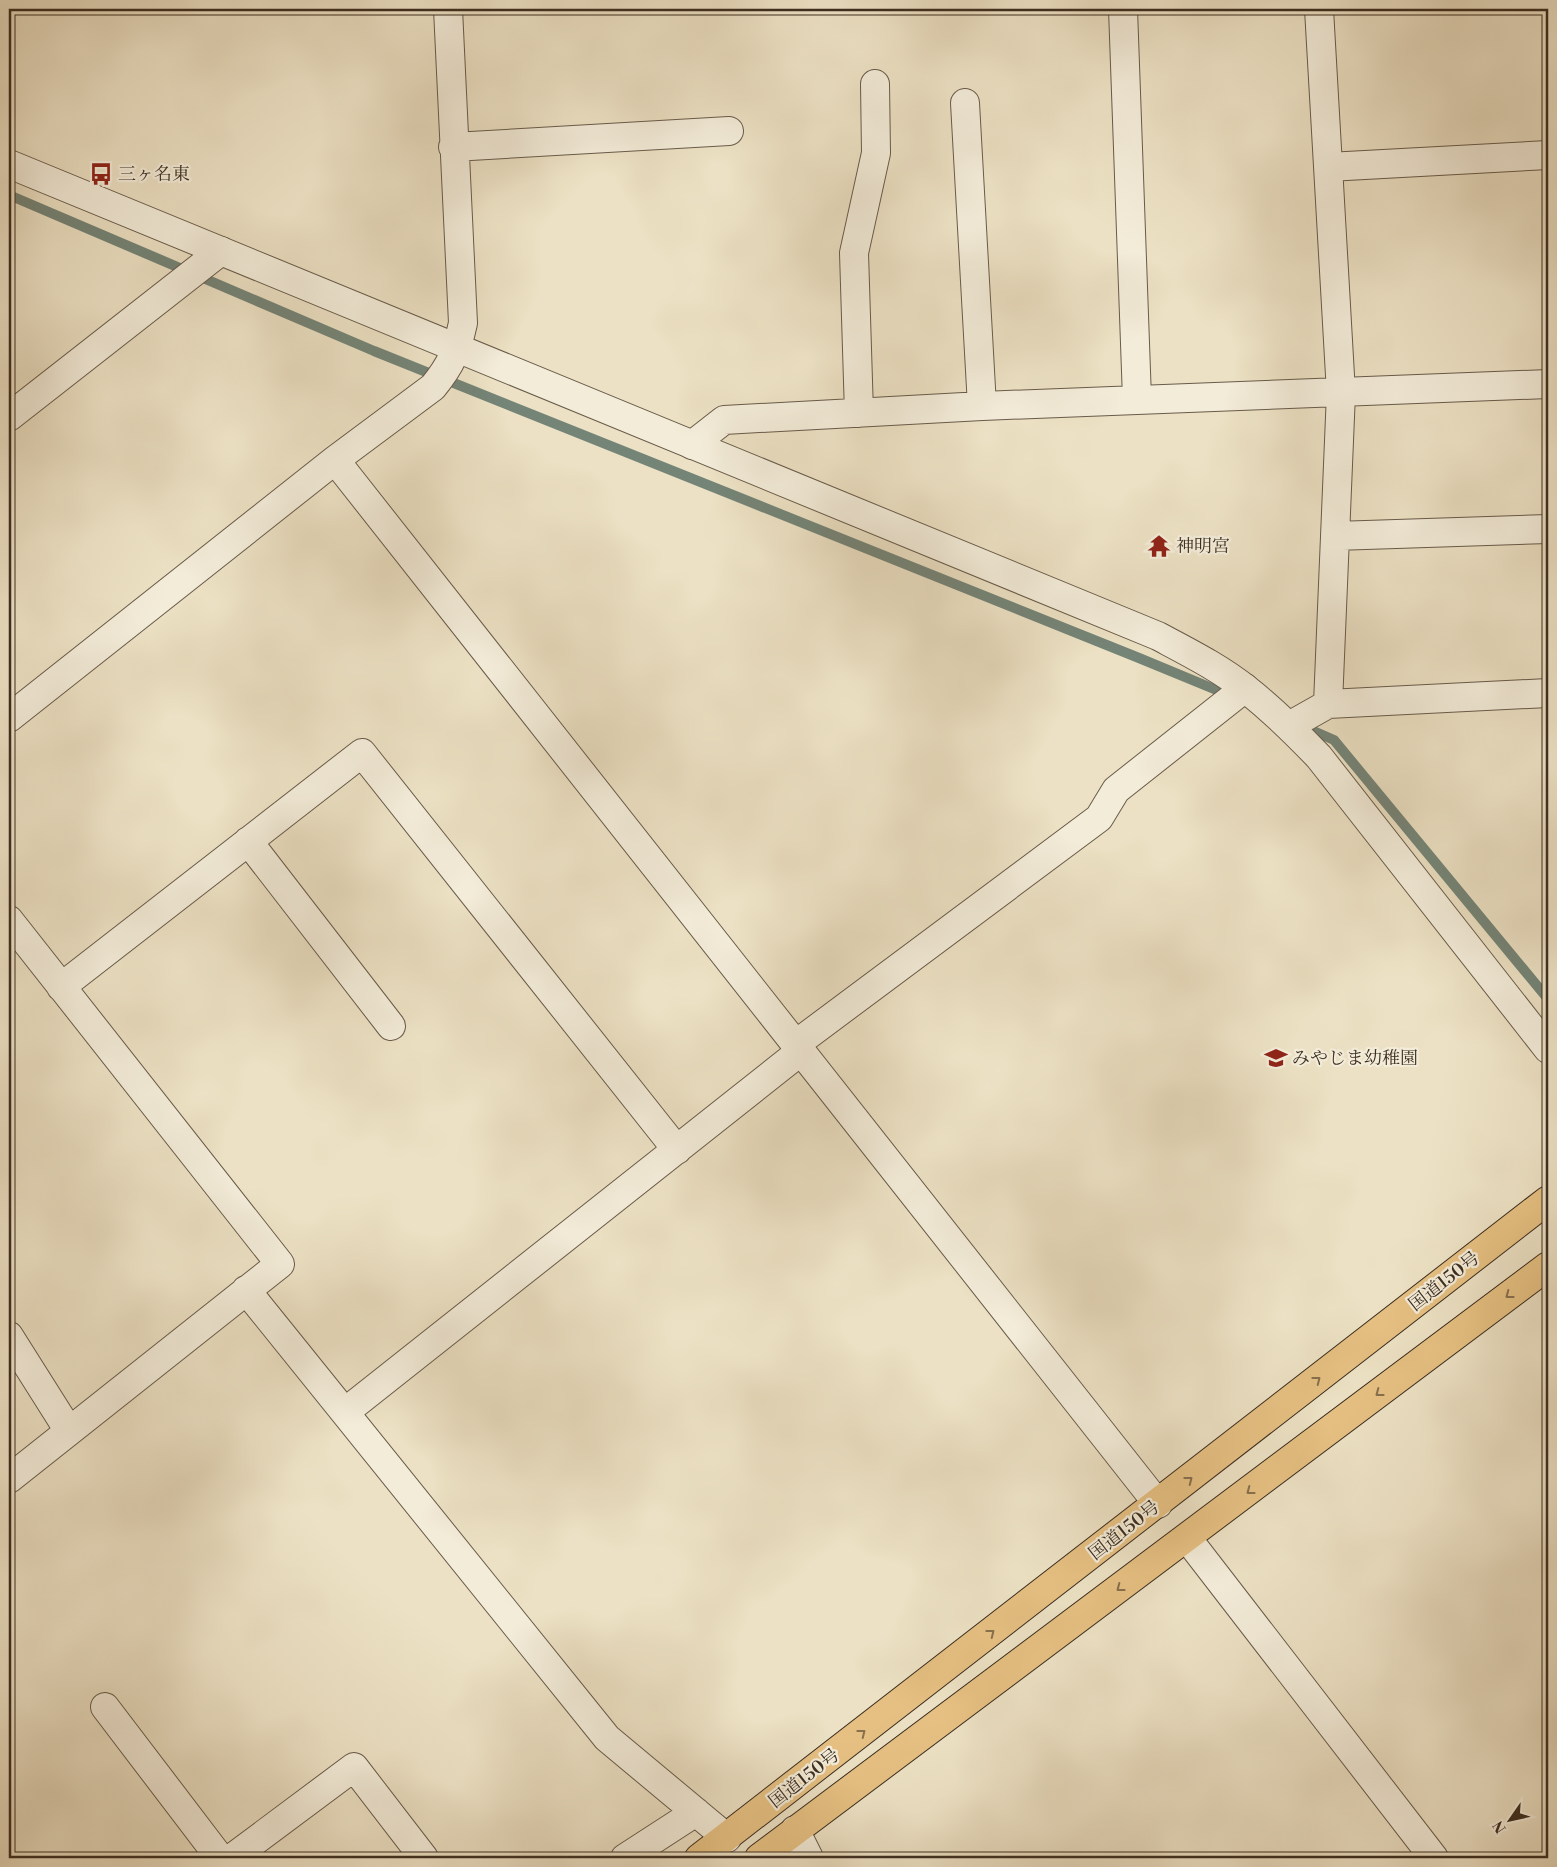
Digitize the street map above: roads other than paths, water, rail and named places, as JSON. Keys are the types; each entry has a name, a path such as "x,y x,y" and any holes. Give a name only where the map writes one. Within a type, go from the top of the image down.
{"highway":[{"name":"国道150号","path":"699,1858 1548,1200"},
{"name":"国道150号","path":"759,1858 1548,1266"}],"street":[{"path":"9,718 335,460 433,387 444,374 458,348 463,323 453,147 448,9"},
{"path":"1123,9 1137,399"},
{"path":"1319,9 1341,392 1328,704"},
{"path":"859,413 854,253 876,153 875,84"},
{"path":"965,102 982,406"},
{"path":"453,147 728,131"},
{"path":"1328,166 1548,155"},
{"path":"9,164 1158,636 1204,661 1245,688 1289,726 1325,764 1548,1049"},
{"path":"9,417 221,251"},
{"path":"692,445 724,420 1137,399 1548,384"},
{"path":"335,460 1158,1504"},
{"path":"1335,536 1548,530"},
{"path":"345,1412 677,1150 799,1048 1100,818 1116,790 1245,688"},
{"path":"1289,726 1328,704 1548,693"},
{"path":"61,987 362,753 677,1150"},
{"path":"248,841 392,1026"},
{"path":"9,920 280,1264 9,1479"},
{"path":"246,1290 607,1738 727,1838"},
{"path":"9,1336 69,1431"},
{"path":"1187,1538 1434,1858"},
{"path":"105,1707 220,1858"},
{"path":"232,1858 354,1767 424,1858"},
{"path":"625,1858 696,1812"},
{"path":"795,1830 809,1858"}],"waterway":[{"path":"9,195 374,351 1231,696"},
{"path":"1302,726 1334,740 1548,999"}],"place":[{"name":"三ヶ名東","path":"101,174"},
{"name":"神明宮","path":"1159,546"},
{"name":"みやじま幼稚園","path":"1276,1058"}]}
